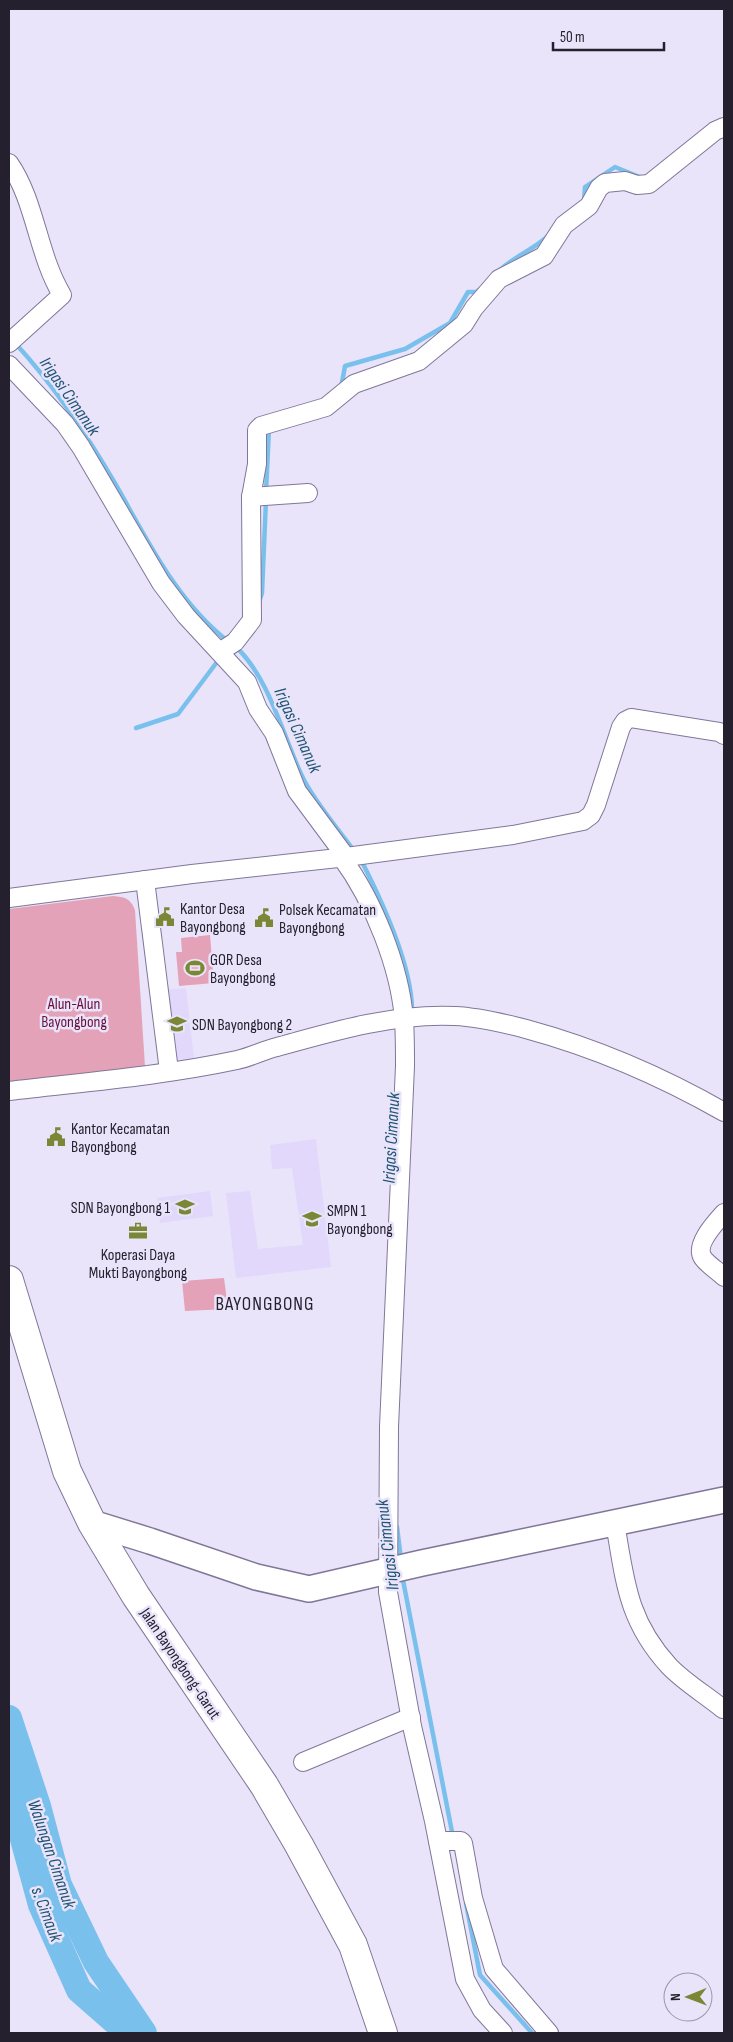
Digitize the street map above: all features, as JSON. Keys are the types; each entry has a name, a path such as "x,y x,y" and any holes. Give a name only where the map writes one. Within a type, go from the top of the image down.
{"main road":[{"name":"Jalan Bayongbong-Garut","path":"9,1280 67,1471 92,1523 136,1596 264,1785 352,1945 383,2033"}],"street":[{"path":"227,652 252,620 251,497 257,464 258,430 261,426 285,417 326,407 354,384 419,361 464,324 474,308 499,280 544,256 564,225 589,206 599,188 605,183 625,181 637,185 649,184 715,131 724,127"},
{"path":"9,163 24,190 41,252 50,276 62,296 9,343"},
{"path":"9,365 65,424 82,447 161,583 186,616 227,652 247,682 258,709 274,733 297,791 352,856 413,1018 405,1066 389,1427 391,1571 388,1592 410,1717 439,1841 465,1979 482,2010 503,2033"},
{"path":"251,497 308,493"},
{"path":"9,898 513,835 583,821 591,815 596,805 621,727 625,721 631,718 719,732 724,735"},
{"path":"145,880 169,1071"},
{"path":"9,1091 169,1071 240,1059 317,1036 413,1018 465,1016 492,1020 589,1048 636,1066 724,1112"},
{"path":"724,1213 711,1228 702,1246 701,1253 703,1258 724,1278"},
{"path":"92,1523 295,1588 323,1588 422,1563 724,1500"},
{"path":"615,1523 630,1604 635,1617 662,1657 723,1709"},
{"path":"303,1762 410,1717"},
{"path":"439,1841 461,1841 463,1843 473,1898 494,1969 549,2033"}],"shaded area":[{"name":"SDN Bayongbong 2","path":"186,988 194,1058 169,1061 161,990"},
{"name":"SMPN 1 Bayongbong","path":"316,1139 331,1267 236,1278 226,1193 250,1191 258,1249 303,1245 292,1168 272,1169 270,1145"},
{"name":"SDN Bayongbong 1","path":"210,1191 213,1216 160,1223 157,1198"}],"green space":[{"name":"Alun-Alun Bayongbong","path":"113,896 127,899 135,910 145,1067 9,1090 9,909"},
{"name":"GOR Desa Bayongbong","path":"210,935 214,983 179,986 176,952 182,952 181,938"},
{"path":"224,1278 228,1309 185,1311 182,1281"}],"waterway":[{"path":"584,201 585,187 615,167 642,178"},
{"path":"500,270 548,236"},
{"path":"341,388 345,366 405,349 450,323 468,292 476,292 480,289"},
{"name":"Irigasi Cimanuk","path":"15,343 43,376 82,429 152,549 179,590 211,626 229,642"},
{"path":"266,492 269,428"},
{"path":"259,602 262,593 266,500"},
{"name":"Irigasi Cimanuk","path":"235,646 247,659 266,690 307,785 319,805 355,852"},
{"path":"136,728 178,714 220,658"},
{"name":"Irigasi Cimanuk","path":"361,860 395,935 407,976 412,1013"},
{"name":"Irigasi Cimanuk","path":"397,1527 401,1559"},
{"name":"Irigasi Cimanuk","path":"402,1575 453,1837"},
{"name":"Walungan Cimanuk","path":"9,1718 38,1806 59,1885 96,1962 144,2033"},
{"name":"s. Cimauk","path":"9,1771 17,1817 41,1905 79,1990 128,2033"},
{"name":"Irigasi Cimanuk","path":"466,1903 480,1975 532,2033"}],"place":[{"name":"Kantor Desa Bayongbong","path":"165,917"},
{"name":"Polsek Kecamatan Bayongbong","path":"264,918"},
{"name":"GOR Desa Bayongbong","path":"195,968"},
{"name":"SDN Bayongbong 2","path":"177,1024"},
{"name":"Kantor Kecamatan Bayongbong","path":"56,1137"},
{"name":"SDN Bayongbong 1","path":"185,1207"},
{"name":"SMPN 1 Bayongbong","path":"312,1219"},
{"name":"Koperasi Daya Mukti Bayongbong","path":"138,1231"}],"district":[{"name":"BAYONGBONG","path":"265,1303"}]}
